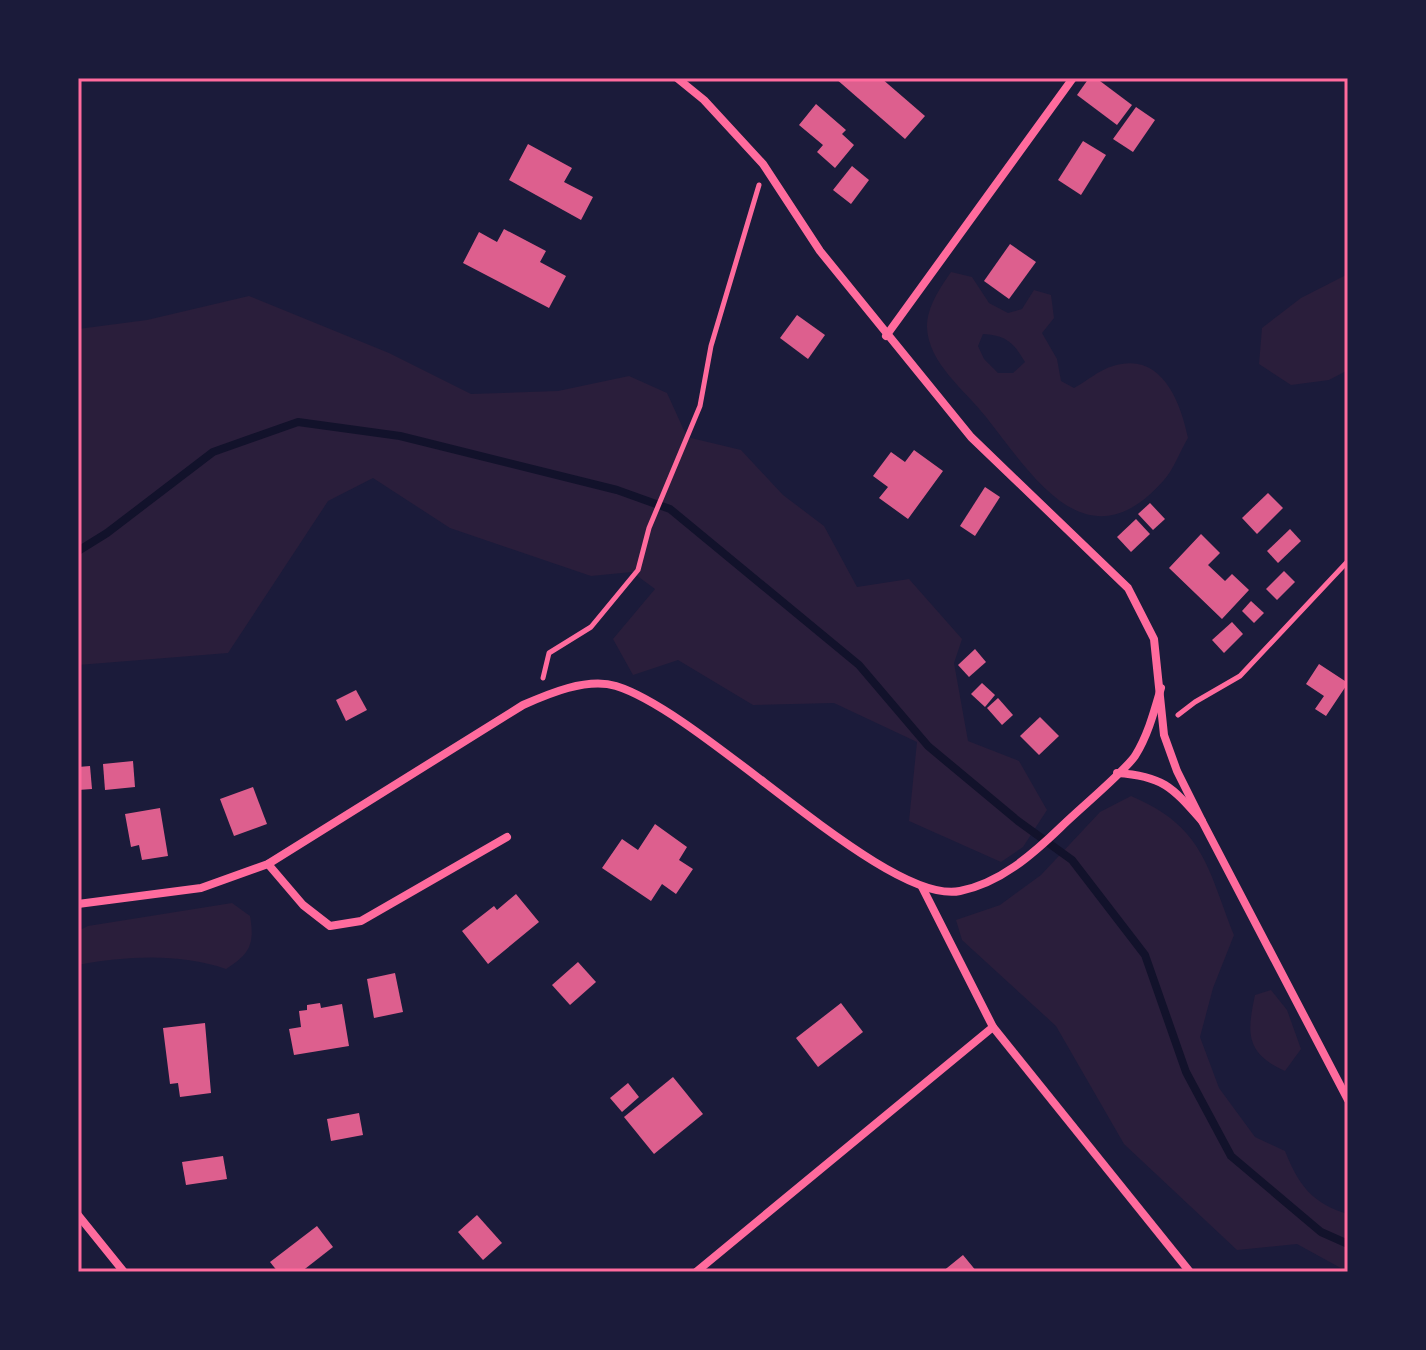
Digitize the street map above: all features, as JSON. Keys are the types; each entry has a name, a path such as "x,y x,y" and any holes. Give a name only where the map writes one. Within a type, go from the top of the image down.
{"street":[{"path":"677,78 704,100 763,164 820,251 971,437 1128,588 1154,639 1164,732 1177,771 1348,1100"},
{"path":"886,336 1073,78"},
{"path":"78,904 201,888 268,864 537,698 561,688 614,685 677,718 877,865 922,887 957,892 991,882 1025,860 1133,759 1149,728 1161,688"},
{"path":"1116,773 1150,775 1178,793 1202,821"},
{"path":"268,864 303,905 330,926 361,921 507,837"},
{"path":"922,887 993,1027 1190,1272"},
{"path":"696,1272 993,1027"},
{"path":"78,1215 124,1272"}],"path":[{"path":"537,698 549,653 591,627 638,570 649,528 700,406 711,346 752,213 763,164"},
{"path":"1164,732 1195,702 1240,676 1348,561"}],"shaded area":[{"path":"951,272 972,277 989,303 1008,313 1022,309 1034,290 1051,295 1054,318 1042,333 1057,359 1061,381 1074,388 1113,366 1130,363 1156,372 1166,382 1180,409 1188,438 1164,480 1136,505 1110,515 1086,514 1063,503 1042,486 949,375 934,352 927,327 929,312","holes":["983,334 1008,341 1025,362 1013,373 998,373 984,359 978,346"]},
{"path":"1348,274 1348,370 1329,380 1291,385 1259,364 1262,328 1301,298"},
{"path":"249,296 389,353 471,394 558,391 629,376 667,393 687,437 741,450 783,495 824,526 857,587 909,579 962,639 954,663 968,741 1019,761 1047,810 1023,847 1001,862 909,821 917,742 834,703 753,705 678,660 633,675 613,639 655,589 632,572 591,576 450,528 373,478 328,501 228,653 78,665 78,329 147,320"},
{"path":"1131,796 1174,821 1189,836 1209,869 1234,935 1213,988 1200,1037 1219,1088 1255,1137 1285,1151 1308,1191 1325,1205 1348,1214 1348,1272 1297,1244 1237,1250 1124,1144 1056,1026 962,940 956,920 1000,905 1041,875 1100,812"},
{"path":"232,903 250,916 252,934 245,953 226,969 171,958 78,965 78,931 88,926"},
{"path":"1271,990 1287,1010 1301,1049 1285,1071 1262,1057 1250,1031 1255,995"}],"building":[{"path":"835,78 881,78 925,116 905,139"},
{"path":"1089,78 1096,78 1132,105 1117,125 1077,95"},
{"path":"816,104 846,130 842,134 854,145 835,168 817,152 823,145 799,125"},
{"path":"1136,107 1155,120 1133,152 1113,139"},
{"path":"1083,141 1106,155 1081,195 1058,180"},
{"path":"528,144 572,168 564,182 593,197 581,220 509,180"},
{"path":"852,166 869,180 851,204 833,190"},
{"path":"504,229 546,251 540,262 566,276 549,308 463,263 479,232 497,242"},
{"path":"1010,244 1036,262 1009,299 984,281"},
{"path":"797,315 825,335 808,359 780,338"},
{"path":"914,450 943,471 908,519 879,498 888,487 873,476 891,452 905,462"},
{"path":"985,487 1000,497 975,536 960,526"},
{"path":"1268,493 1283,508 1257,534 1242,518"},
{"path":"1150,503 1165,519 1153,530 1138,514"},
{"path":"1136,519 1150,534 1131,552 1117,537"},
{"path":"1290,529 1301,541 1278,563 1267,551"},
{"path":"1201,534 1220,553 1208,565 1225,581 1232,574 1249,590 1222,619 1169,568"},
{"path":"1284,571 1295,582 1277,600 1266,589"},
{"path":"1251,601 1264,613 1254,623 1242,611"},
{"path":"1232,622 1243,634 1224,653 1212,640"},
{"path":"975,649 986,662 969,677 958,665"},
{"path":"1319,664 1348,683 1326,716 1315,709 1324,696 1306,684"},
{"path":"982,683 995,695 985,707 971,694"},
{"path":"356,690 367,710 346,721 336,700"},
{"path":"998,698 1013,715 1002,725 987,708"},
{"path":"1040,717 1059,736 1039,755 1020,736"},
{"path":"133,761 135,787 105,790 103,764"},
{"path":"90,766 92,789 78,790 78,767"},
{"path":"253,787 267,824 234,836 220,799"},
{"path":"160,808 168,856 142,860 139,845 131,847 125,814"},
{"path":"655,824 687,847 679,860 693,869 676,894 662,884 651,901 602,868 622,839 638,850"},
{"path":"516,894 539,922 488,964 462,931 494,906 497,910"},
{"path":"578,962 596,982 570,1005 552,985"},
{"path":"395,973 403,1012 374,1018 367,979"},
{"path":"320,1003 321,1008 342,1004 349,1046 294,1055 289,1029 301,1027 299,1011 307,1010 307,1005"},
{"path":"841,1003 863,1032 818,1067 796,1038"},
{"path":"205,1023 211,1093 180,1097 178,1083 170,1084 163,1028"},
{"path":"673,1077 703,1114 654,1154 624,1117"},
{"path":"628,1083 639,1097 622,1112 610,1098"},
{"path":"359,1113 363,1135 331,1141 327,1119"},
{"path":"223,1156 227,1179 186,1185 182,1162"},
{"path":"477,1215 502,1243 483,1260 458,1232"},
{"path":"317,1226 333,1247 301,1272 278,1272 270,1262"},
{"path":"963,1255 977,1272 942,1272"}],"waterway":[{"path":"78,551 107,533 213,452 298,422 400,436 617,490 670,509 859,665 928,746 1018,821 1072,860 1145,955 1186,1072 1231,1156 1321,1232 1348,1244"}]}
